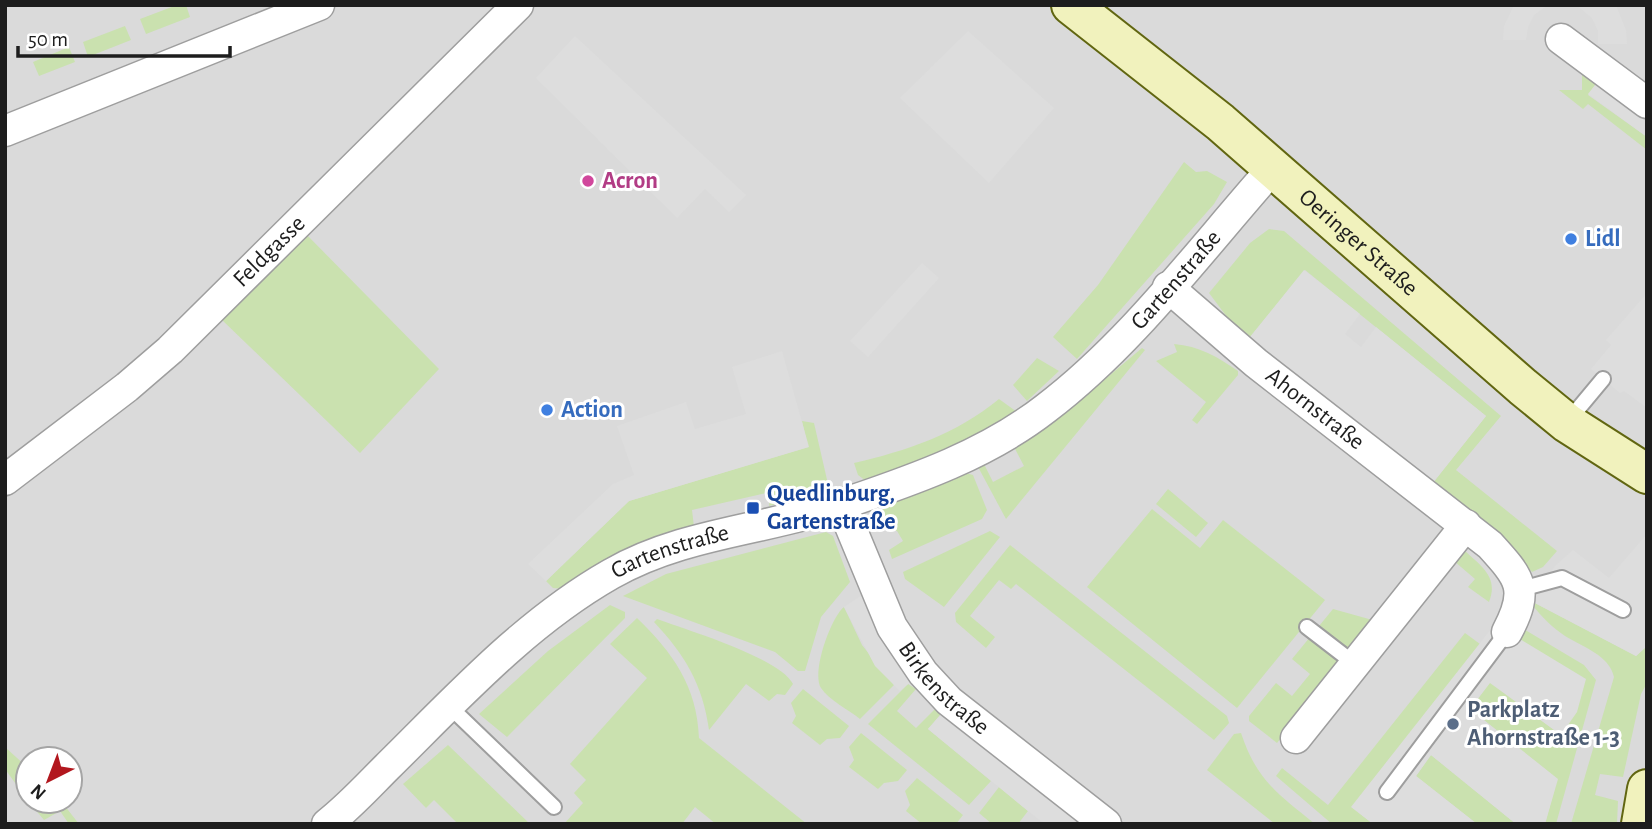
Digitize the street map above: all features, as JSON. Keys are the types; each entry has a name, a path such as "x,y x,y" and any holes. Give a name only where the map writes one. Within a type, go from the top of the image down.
{"main road":[{"name":"Oeringer Straße","path":"1072,5 1220,122 1567,423 1647,474"},
{"path":"1641,824 1647,789"}],"street":[{"path":"5,131 319,5"},
{"name":"Feldgasse","path":"5,480 127,387 170,350 518,5"},
{"path":"1561,39 1647,103"},
{"name":"Gartenstraße","path":"335,822 449,706 544,618 598,581 640,558 671,546 842,505 945,467 1012,431 1044,410 1105,355 1272,169"},
{"name":"Ahornstraße","path":"1168,287 1256,363 1490,545 1517,574 1521,589"},
{"name":"Birkenstraße","path":"842,505 892,627 923,673 950,702 1105,824"},
{"path":"1296,738 1466,525"},
{"path":"1507,632 1521,601 1521,589"}],"lane":[{"path":"1567,423 1602,379"},
{"path":"1521,589 1562,578 1623,610"},
{"path":"1307,627 1355,664"},
{"path":"1387,792 1507,632"},
{"path":"449,706 554,807"}],"shaded area":[{"path":"5,5 1647,5 1647,824 5,824"},
{"path":"1514,5 1548,5 1534,15 1526,40 1503,40 1504,26"},
{"path":"1576,5 1616,5 1626,30 1627,44 1598,44 1598,31 1592,18"},
{"path":"968,31 1054,108 989,183 900,98"},
{"path":"575,36 746,195 729,212 705,189 677,218 536,78"},
{"path":"1599,80 1647,114 1647,137 1588,94"},
{"path":"922,263 939,278 868,357 850,341"},
{"path":"1304,270 1360,314 1345,334 1361,347 1376,327 1486,416 1432,484 1250,337"},
{"name":"Lidl","path":"1647,293 1647,408 1624,391 1620,393 1591,369 1611,345 1606,340"},
{"path":"782,351 809,447 629,501 546,581 528,564 613,484 634,475 617,426 686,402 695,429 746,414 732,367"},
{"path":"1647,534 1647,646 1636,656 1533,602 1555,566 1573,550 1609,578"},
{"path":"865,593 915,678 900,691 875,666 844,607"},
{"name":"Parkplatz Ahornstraße 1-3","path":"1495,624 1586,679 1577,712 1561,735 1490,683 1470,709 1558,779 1545,824 1516,824 1431,755 1416,776 1477,824 1373,824 1351,807"},
{"path":"942,713 1084,824 1045,824 1028,811 928,729"}],"green space":[{"path":"177,5 186,5 190,17 146,34 140,19"},
{"path":"125,26 131,40 88,57 83,42"},
{"path":"69,47 75,62 39,76 33,62"},
{"path":"1582,73 1599,80 1588,95 1647,137 1647,150 1588,104 1583,109 1559,90 1582,90"},
{"path":"1184,162 1196,172 1207,171 1227,182 1214,204 1077,359 1053,337 1098,285"},
{"path":"1269,229 1284,231 1501,416 1456,470 1557,551 1543,567 1532,572 1498,536 1432,484 1486,416 1305,270 1250,337 1227,317 1209,293 1250,243"},
{"path":"305,233 439,369 360,453 221,319"},
{"path":"1174,344 1208,353 1238,371 1238,375 1197,424 1192,420 1206,402 1156,361 1177,352"},
{"path":"1142,348 1145,350 1006,519 977,465 983,462 993,482 1024,466 1014,447 1053,423"},
{"path":"1037,358 1059,371 1027,401 1013,385"},
{"path":"999,399 1017,412 972,440 866,481 858,475 854,463 930,440 966,422"},
{"path":"802,421 814,423 828,484 821,492 769,506 771,492 692,510 694,527 639,543 563,589 553,588 546,581 629,501 808,447"},
{"path":"962,472 973,475 987,510 982,519 892,559 889,550 903,541 897,531 884,529 878,515 883,506"},
{"path":"1168,489 1208,523 1196,537 1156,504"},
{"path":"1152,509 1200,548 1223,520 1325,600 1237,708 1087,587"},
{"path":"990,531 1000,537 944,607 905,579 903,572"},
{"path":"826,532 833,536 850,582 821,617 805,671 798,671 775,652 623,596 666,574"},
{"path":"1010,545 1227,716 1229,723 1214,740 1016,584 1011,589 999,580 970,616 995,637 986,648 956,622 955,613"},
{"path":"1464,550 1490,579 1492,586 1489,602 1468,587 1475,579 1454,561"},
{"path":"1533,602 1636,656 1647,646 1647,683 1641,694 1623,777 1600,774 1595,795 1618,801 1617,824 1571,824 1614,677 1611,669 1601,657 1552,626 1533,606"},
{"path":"610,605 625,612 625,618 507,737 479,714 548,651"},
{"path":"844,607 862,645 894,685 860,719 829,697 819,681 820,658 828,633"},
{"path":"1333,609 1376,621 1277,743 1249,721 1249,716 1276,683 1292,696 1310,674 1292,659"},
{"path":"637,618 662,644 681,672 694,702 699,738 807,824 716,824 695,807 682,824 564,824 583,803 574,793 586,780 570,764 647,678 610,644"},
{"path":"657,619 752,655 785,674 793,684 785,695 777,694 769,701 746,684 709,730 702,699 691,672 675,646 654,622"},
{"path":"1522,628 1584,665 1596,680 1556,824 1545,824 1557,779 1470,709 1490,682 1561,735 1517,637"},
{"path":"1465,633 1480,644 1352,807 1373,824 1332,824 1276,776 1282,768 1328,805"},
{"path":"908,684 916,689 897,711 916,728 936,708 942,713 928,729 991,781 969,805 868,724"},
{"path":"803,689 849,726 840,738 827,739 820,745 792,723 796,716 791,703"},
{"path":"861,733 907,770 898,781 884,783 878,789 849,767 854,760 849,747"},
{"path":"1241,733 1254,763 1270,785 1315,824 1275,824 1207,770 1234,734"},
{"path":"448,745 530,824 458,824 434,800 426,808 403,784"},
{"path":"5,747 14,755 14,782 5,769"},
{"path":"1431,755 1516,824 1477,824 1416,776"},
{"path":"917,778 963,815 956,824 922,824 906,811 910,805 905,791"},
{"path":"999,787 1028,811 1018,824 992,824 979,813"},
{"path":"40,815 53,815 44,820"},
{"path":"63,815 72,815 79,824 69,824"}],"place":[{"name":"Acron","path":"588,181"},
{"name":"Lidl","path":"1571,239"},
{"name":"Action","path":"547,410"},
{"name":"Quedlinburg, Gartenstraße","path":"753,508"},
{"name":"Parkplatz Ahornstraße 1-3","path":"1453,724"}]}
